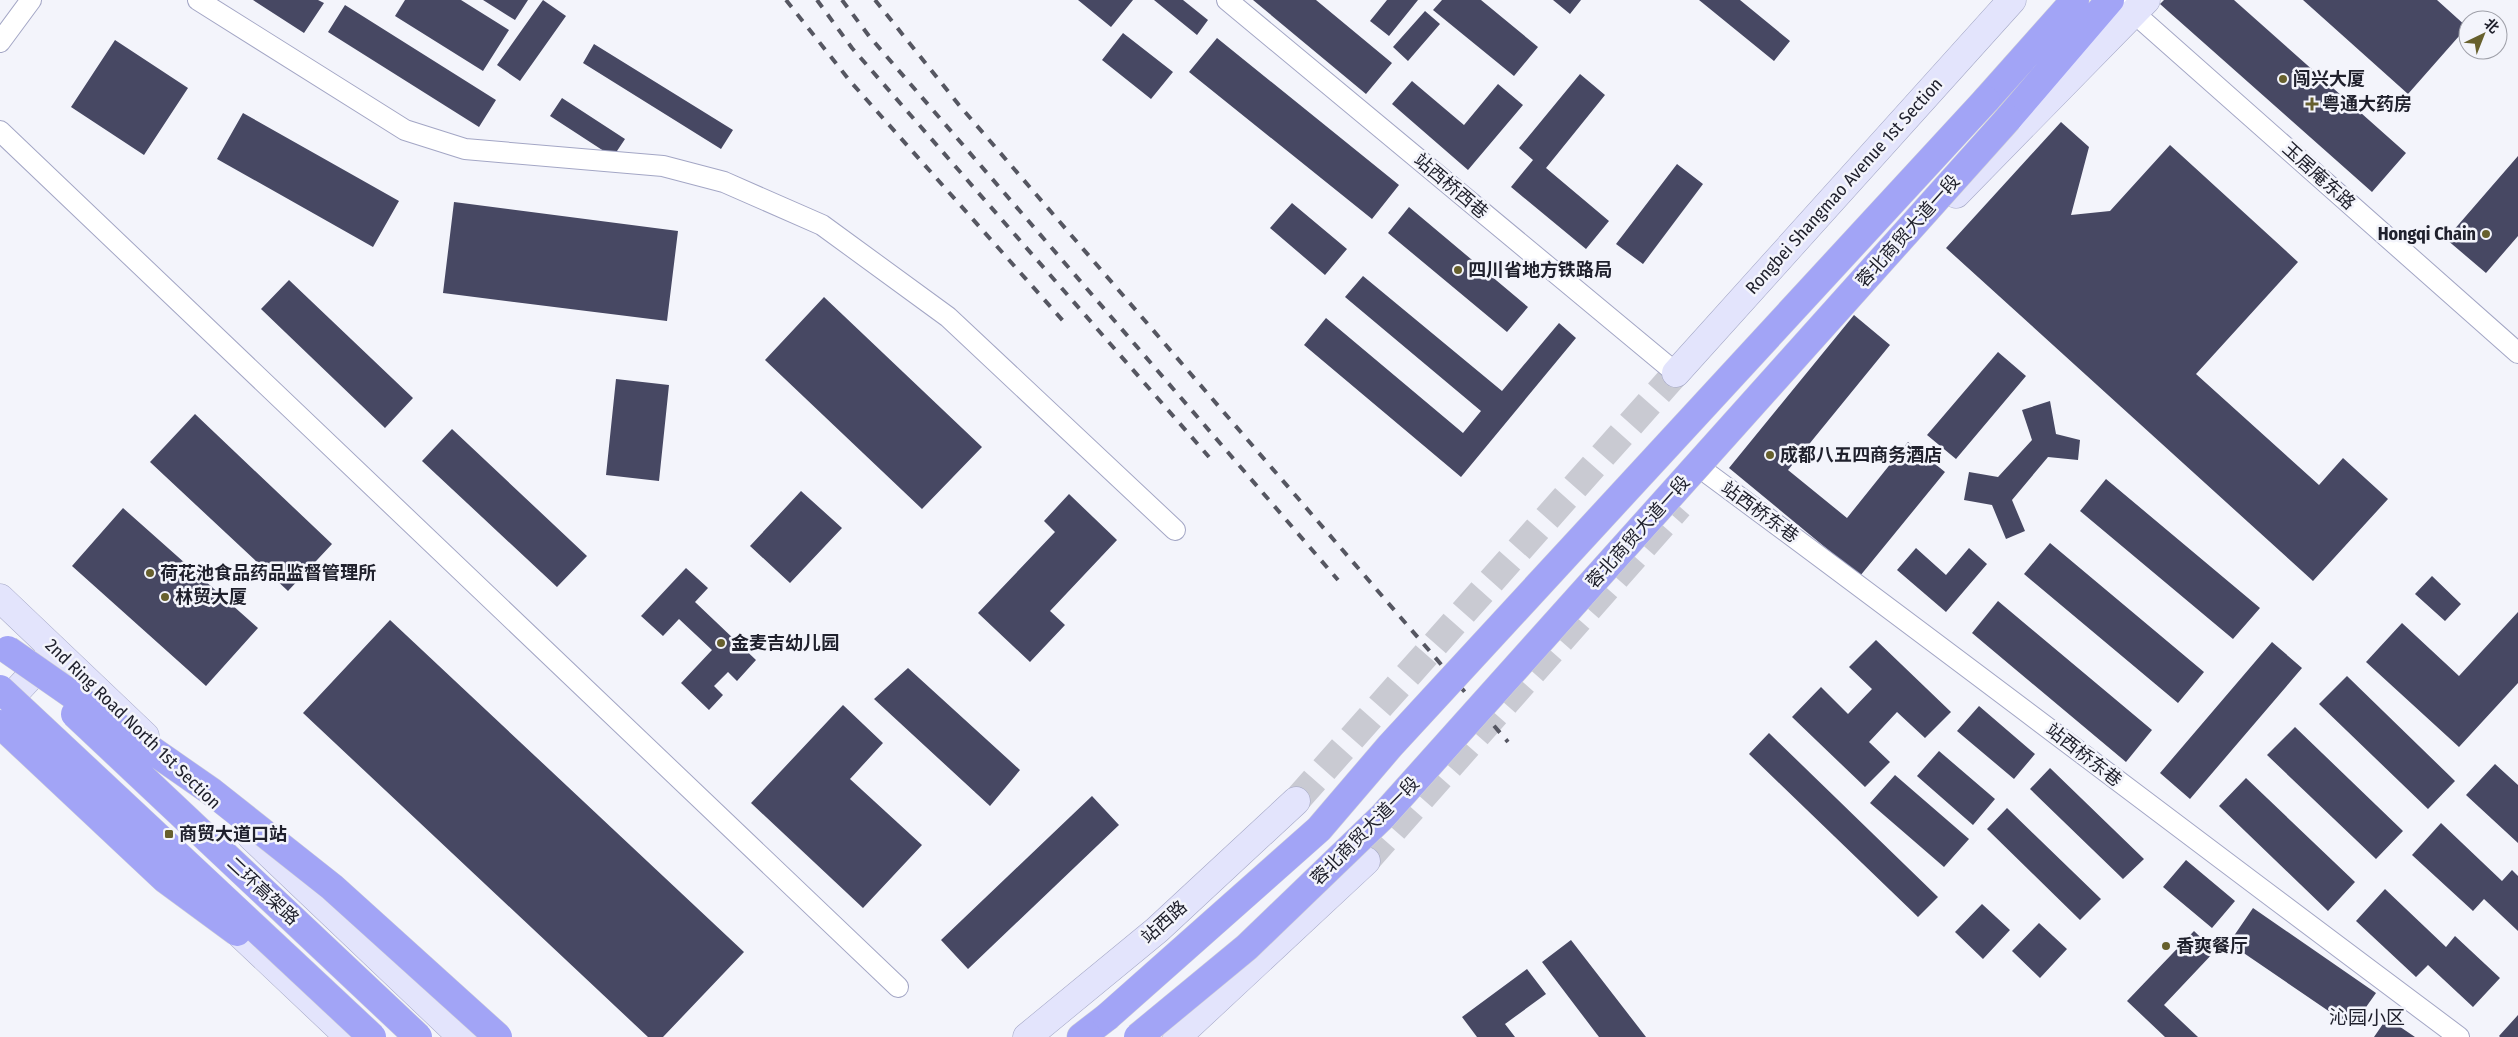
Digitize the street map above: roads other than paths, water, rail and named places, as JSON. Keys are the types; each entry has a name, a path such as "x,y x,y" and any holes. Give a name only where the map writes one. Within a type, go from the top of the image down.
{"highway":[{"path":"1081,1037 1319,829 1390,746 1980,108 2075,0"},
{"name":"蓉北商贸大道一段","path":"1138,1037 1247,947 1389,810 2008,119 2110,0"},
{"path":"3,645 212,792 332,887 498,1037"},
{"name":"二环高架路","path":"3,645 418,1037"},
{"name":"二环高架路","path":"0,689 333,1001 364,1035"},
{"path":"0,724 165,880 333,1001"}],"main road":[{"name":"Rongbei Shangmao Avenue 1st Section","path":"1676,373 2012,0"},
{"name":"蓉北商贸大道一段","path":"1707,473 1912,240 2133,4"},
{"name":"2nd Ring Road North 1st Section","path":"0,598 462,1037"},
{"path":"55,650 0,708 364,1035"},
{"name":"站西路","path":"1027,1037 1157,930 1296,801"},
{"path":"1177,1037 1366,861"}],"street":[{"path":"0,42 31,0"},
{"path":"198,0 405,130 465,149 663,166 724,182 822,225 948,317 1175,530"},
{"name":"站西桥西巷","path":"1227,0 1676,373"},
{"name":"玉居庵东路","path":"2133,4 2518,353"},
{"path":"0,131 898,987"},
{"name":"站西桥东巷","path":"1707,473 1963,662 2190,836 2459,1037"}],"tunnel":[{"path":"1296,801 1676,373"},
{"path":"1366,861 1679,506"}],"railway":[{"path":"786,0 850,81 1065,323"},
{"path":"817,0 852,48 1209,457"},
{"path":"842,0 869,36 1338,580"},
{"path":"875,0 959,105 1508,742"}],"place":[{"name":"闯兴大厦","path":"2283,79"},
{"name":"粤通大药房","path":"2312,104"},
{"name":"Hongqi Chain","path":"2486,234"},
{"name":"四川省地方铁路局","path":"1458,270"},
{"name":"成都八五四商务酒店","path":"1770,455"},
{"name":"荷花池食品药品监督管理所","path":"150,573"},
{"name":"林贸大厦","path":"165,597"},
{"name":"金麦吉幼儿园","path":"721,643"},
{"name":"商贸大道口站","path":"169,834"},
{"name":"香爽餐厅","path":"2166,946"}],"district":[{"name":"沁园小区","path":"2367,1017"}]}
